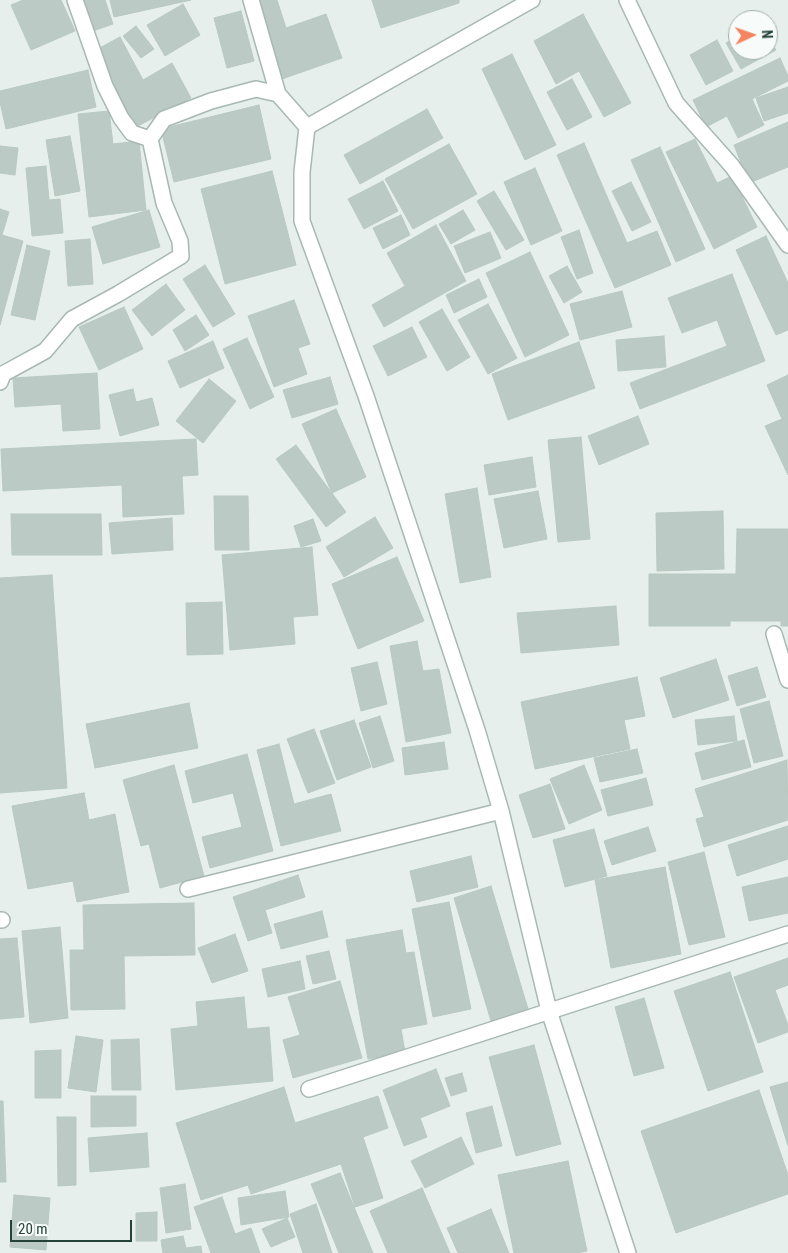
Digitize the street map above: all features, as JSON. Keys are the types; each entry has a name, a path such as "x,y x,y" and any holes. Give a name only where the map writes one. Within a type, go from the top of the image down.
{"street":[{"path":"75,0 106,86 122,118 132,133 150,140"},
{"path":"252,0 278,94 307,127 302,172 302,221 366,396 477,730 501,811 549,1011 628,1253"},
{"path":"307,127 532,0"},
{"path":"627,0 676,103 732,166 788,245"},
{"path":"1,377 45,351 72,319 181,256 180,241 164,204 150,140 164,119 211,100 256,89 278,94"},
{"path":"774,634 788,680"},
{"path":"188,889 501,811"},
{"path":"309,1089 788,934"}],"building":[{"path":"23,0 61,0 75,31 31,50 11,5"},
{"path":"79,0 105,0 113,24 90,32"},
{"path":"110,0 191,0 114,17"},
{"path":"255,0 277,0 286,28 326,14 342,58 282,79"},
{"path":"372,0 459,0 459,3 381,28"},
{"path":"183,4 200,35 165,56 147,25"},
{"path":"241,11 254,61 227,68 214,18"},
{"path":"583,14 631,103 604,117 579,71 556,84 534,41"},
{"path":"136,26 154,49 141,58 123,36"},
{"path":"120,37 143,80 172,63 191,98 136,127 94,51"},
{"path":"717,40 733,71 706,85 690,55"},
{"path":"512,54 556,145 525,160 482,69"},
{"path":"780,58 788,76 788,81 752,99 764,125 738,138 727,116 706,127 693,100"},
{"path":"736,60 758,60 741,69"},
{"path":"88,70 96,107 6,129 0,102 0,91"},
{"path":"572,79 592,117 567,130 547,92"},
{"path":"788,87 788,113 764,121 756,98"},
{"path":"259,105 271,159 174,182 161,129"},
{"path":"427,109 443,138 360,184 344,155"},
{"path":"109,111 113,144 139,141 146,210 89,217 78,114"},
{"path":"788,122 788,167 749,183 734,145"},
{"path":"70,136 80,191 55,196 46,140"},
{"path":"695,139 717,183 732,176 757,227 714,249 666,152"},
{"path":"584,143 627,243 657,231 671,265 615,288 557,155"},
{"path":"449,144 477,194 413,229 385,179"},
{"path":"0,146 18,148 15,175 0,173"},
{"path":"660,147 705,249 676,262 631,160"},
{"path":"46,166 49,200 60,199 63,233 32,236 26,168"},
{"path":"535,168 562,231 531,245 504,182"},
{"path":"272,171 296,265 225,284 201,189"},
{"path":"383,181 398,211 364,229 348,199"},
{"path":"631,182 651,222 632,231 612,191"},
{"path":"494,191 524,240 506,250 477,201"},
{"path":"0,209 9,212 2,235 23,241 0,325"},
{"path":"149,210 160,247 103,264 92,227"},
{"path":"463,210 475,230 451,244 439,224"},
{"path":"401,215 410,235 383,249 373,228"},
{"path":"436,225 466,281 384,327 372,305 405,286 387,253"},
{"path":"579,230 593,273 577,279 561,237"},
{"path":"490,232 501,258 465,273 454,246"},
{"path":"766,236 788,283 788,330 776,335 736,250"},
{"path":"90,239 93,284 68,286 65,241"},
{"path":"27,245 50,251 35,320 11,315"},
{"path":"530,252 569,335 525,357 486,273"},
{"path":"205,265 235,314 213,327 183,279"},
{"path":"567,266 582,292 564,303 549,276"},
{"path":"732,274 765,361 640,409 630,383 727,346 717,320 682,333 668,298"},
{"path":"479,279 487,297 454,313 446,295"},
{"path":"166,284 185,310 152,336 132,310"},
{"path":"622,291 632,327 580,340 570,304"},
{"path":"294,300 310,344 298,348 307,374 274,387 248,316"},
{"path":"488,304 517,358 488,374 458,320"},
{"path":"124,307 143,349 99,370 79,327"},
{"path":"442,309 470,357 447,371 419,322"},
{"path":"196,315 209,335 185,351 173,330"},
{"path":"412,327 427,357 388,376 373,346"},
{"path":"664,336 666,367 618,371 616,340"},
{"path":"247,338 274,397 250,409 223,349"},
{"path":"213,341 224,368 180,388 168,361"},
{"path":"579,342 595,388 508,420 492,374"},
{"path":"97,373 100,429 63,431 61,404 15,407 13,378"},
{"path":"788,375 788,475 765,426 782,419 767,385"},
{"path":"330,377 338,404 292,418 283,390"},
{"path":"209,379 236,401 203,443 176,421"},
{"path":"133,389 136,402 152,398 159,425 120,436 109,395"},
{"path":"336,409 366,477 332,493 302,424"},
{"path":"638,416 649,444 599,465 588,436"},
{"path":"581,437 590,539 558,542 548,440"},
{"path":"196,439 198,475 182,476 184,514 123,517 122,485 3,491 1,449"},
{"path":"296,445 346,512 326,527 276,459"},
{"path":"532,457 536,487 489,495 484,465"},
{"path":"477,488 491,577 460,583 445,494"},
{"path":"538,491 547,539 504,548 494,499"},
{"path":"214,496 248,496 249,550 215,550"},
{"path":"723,511 724,569 657,571 656,513"},
{"path":"11,514 101,514 102,555 12,555"},
{"path":"375,517 393,548 344,577 326,547"},
{"path":"172,518 173,550 112,554 109,523"},
{"path":"313,519 321,541 301,547 294,526"},
{"path":"737,529 788,529 788,626 781,626 781,621 730,621 730,626 649,626 649,574 736,574"},
{"path":"312,547 318,615 293,617 295,644 230,650 222,555"},
{"path":"397,557 424,621 358,649 332,584"},
{"path":"52,575 67,788 0,793 0,578"},
{"path":"222,602 223,654 187,655 186,603"},
{"path":"616,606 619,645 521,653 517,613"},
{"path":"417,641 423,671 439,669 451,733 406,742 390,646"},
{"path":"716,659 729,700 673,718 660,678"},
{"path":"377,662 387,704 361,711 351,668"},
{"path":"757,667 766,697 737,706 728,676"},
{"path":"637,677 645,716 624,720 630,749 535,769 521,702"},
{"path":"769,701 783,756 754,763 740,709"},
{"path":"189,703 198,748 95,768 86,724"},
{"path":"380,716 394,761 373,768 359,723"},
{"path":"734,716 737,741 698,745 695,720"},
{"path":"354,720 371,767 337,780 320,731"},
{"path":"314,729 335,783 308,793 287,739"},
{"path":"744,740 751,767 702,780 695,753"},
{"path":"444,742 448,769 405,775 402,748"},
{"path":"279,744 294,804 331,794 341,831 281,846 257,750"},
{"path":"637,749 643,773 600,782 594,758"},
{"path":"247,754 273,851 210,868 202,837 242,827 233,793 193,803 185,771"},
{"path":"787,760 788,820 704,847 696,819 704,817 695,789"},
{"path":"174,765 204,876 160,888 149,844 141,846 123,780"},
{"path":"584,765 602,810 569,824 550,779"},
{"path":"646,778 653,805 608,816 601,790"},
{"path":"550,784 565,829 533,838 519,795"},
{"path":"84,793 89,820 115,814 129,892 77,902 73,881 28,889 12,806"},
{"path":"788,826 788,859 737,876 728,845"},
{"path":"648,827 656,851 612,865 604,841"},
{"path":"594,829 607,876 565,887 553,840"},
{"path":"704,852 725,937 689,945 668,862"},
{"path":"471,856 478,887 417,902 410,871"},
{"path":"665,867 681,954 611,968 595,880"},
{"path":"298,875 305,897 265,910 272,933 248,941 233,897"},
{"path":"788,877 788,913 749,921 742,887"},
{"path":"491,886 528,1009 491,1021 454,898"},
{"path":"449,902 471,1009 433,1017 412,909"},
{"path":"194,903 195,955 124,956 125,1009 71,1010 70,950 84,950 83,905"},
{"path":"322,911 328,937 281,949 274,924"},
{"path":"60,927 68,1018 30,1023 22,931"},
{"path":"402,930 406,953 414,952 427,1024 401,1029 405,1052 368,1059 346,940"},
{"path":"235,934 248,971 212,983 198,948"},
{"path":"17,938 24,1017 0,1019 0,939"},
{"path":"329,951 336,979 313,984 306,956"},
{"path":"788,958 788,985 775,990 788,1025 788,1032 758,1043 734,977"},
{"path":"300,961 305,989 268,997 262,969"},
{"path":"730,972 763,1072 708,1091 674,991"},
{"path":"340,981 362,1058 293,1078 283,1040 300,1035 288,997"},
{"path":"244,997 247,1029 269,1027 273,1081 176,1090 171,1029 198,1026 196,1002"},
{"path":"644,998 664,1068 634,1076 615,1007"},
{"path":"76,1036 103,1040 96,1092 68,1088"},
{"path":"139,1039 141,1090 112,1090 111,1040"},
{"path":"534,1045 561,1144 516,1156 489,1057"},
{"path":"61,1050 61,1098 35,1098 35,1051"},
{"path":"436,1069 450,1106 420,1118 427,1137 404,1146 383,1090"},
{"path":"462,1073 467,1091 451,1096 445,1078"},
{"path":"788,1082 788,1146 770,1087"},
{"path":"284,1087 295,1123 378,1096 388,1128 363,1137 383,1198 355,1207 341,1164 251,1194 248,1185 201,1200 176,1123"},
{"path":"759,1090 788,1175 788,1194 676,1233 641,1131"},
{"path":"91,1096 136,1096 136,1126 91,1127"},
{"path":"0,1101 3,1101 6,1182 0,1182"},
{"path":"492,1106 502,1146 476,1153 466,1113"},
{"path":"57,1117 76,1117 76,1185 58,1186"},
{"path":"147,1133 149,1167 90,1172 88,1138"},
{"path":"461,1137 474,1164 425,1188 411,1161"},
{"path":"568,1161 587,1251 577,1253 514,1253 498,1175"},
{"path":"340,1173 373,1253 339,1253 311,1184"},
{"path":"185,1184 191,1229 166,1233 160,1188"},
{"path":"422,1188 450,1253 388,1253 370,1211"},
{"path":"285,1191 289,1217 241,1225 238,1198"},
{"path":"14,1195 50,1198 46,1250 10,1247"},
{"path":"222,1197 235,1234 251,1228 260,1253 211,1253 194,1207"},
{"path":"316,1204 332,1253 303,1253 290,1214"},
{"path":"491,1209 509,1253 458,1253 447,1228"},
{"path":"157,1212 157,1241 136,1241 136,1213"},
{"path":"287,1218 295,1237 271,1247 262,1229"},
{"path":"183,1236 186,1248 201,1246 202,1253 163,1253 161,1240"}]}
